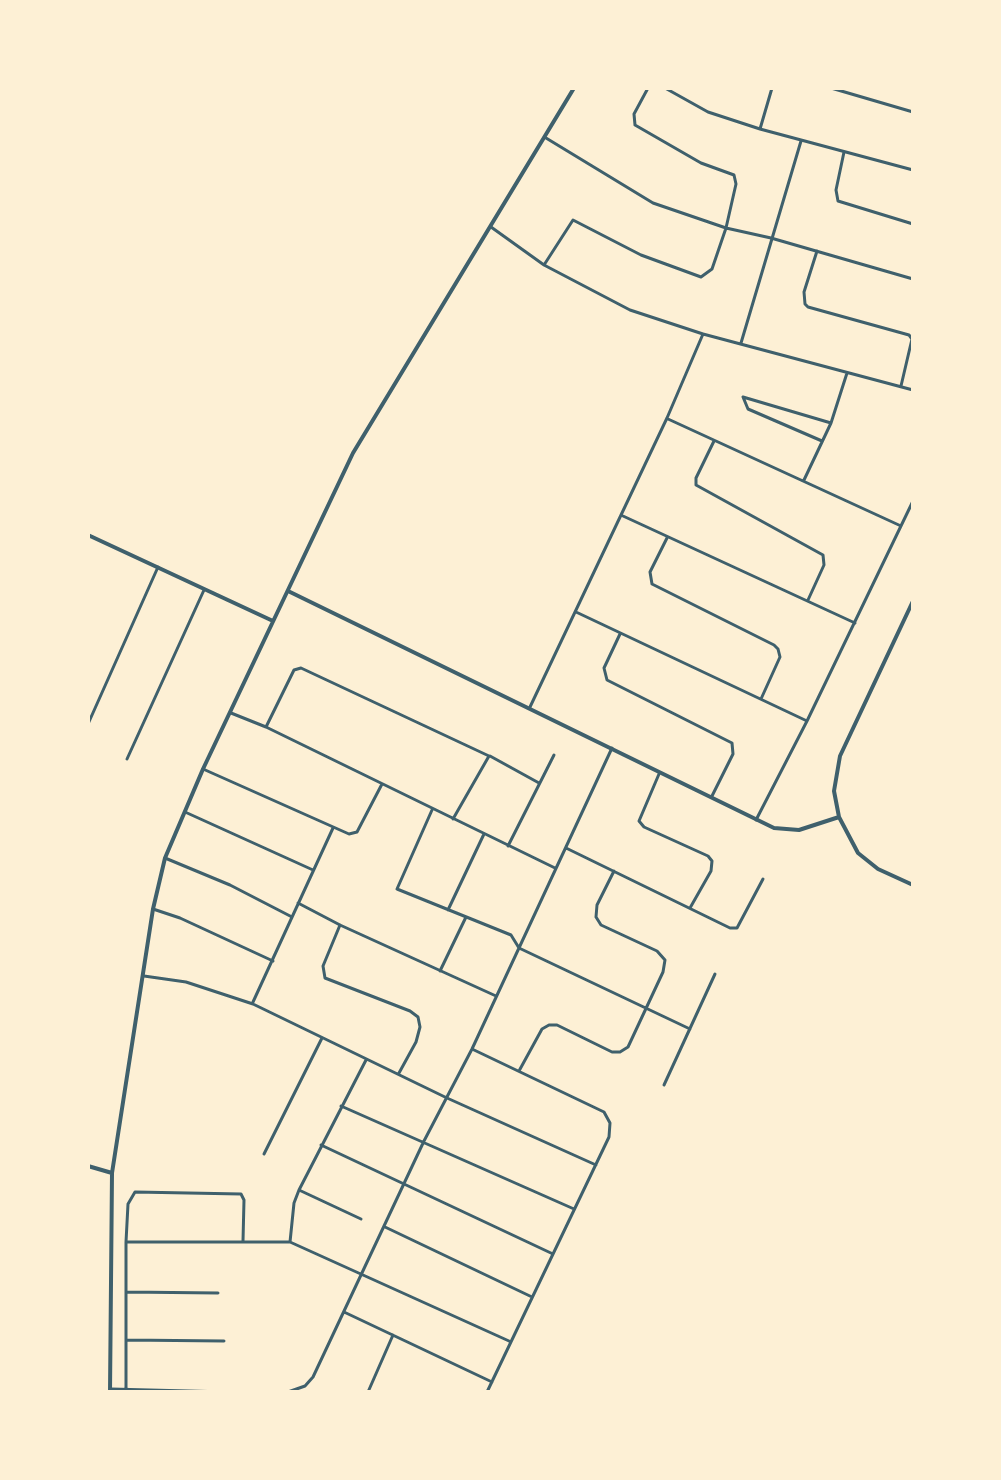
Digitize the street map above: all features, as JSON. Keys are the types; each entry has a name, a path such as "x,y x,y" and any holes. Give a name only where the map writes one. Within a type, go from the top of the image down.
{"street":[{"path":"227,1392 110,1390 112,1173 153,909 165,858 203,769 353,453 574,88"},
{"path":"544,265 573,220 641,255 701,277 712,269 726,228 736,184 734,175 701,163 651,137 635,125 634,114 648,88"},
{"path":"665,88 708,112 801,141 913,170"},
{"path":"760,129 772,88"},
{"path":"831,88 913,112"},
{"path":"546,138 653,203 726,228 913,279"},
{"path":"741,343 801,141"},
{"path":"845,152 836,190 838,201 913,224"},
{"path":"489,226 544,265 630,310 703,334 913,390"},
{"path":"817,251 804,292 805,304 909,335 912,339 901,386"},
{"path":"530,708 667,418 703,334"},
{"path":"804,480 831,423 847,371"},
{"path":"822,441 748,409 743,397 831,423"},
{"path":"667,418 901,526"},
{"path":"714,441 696,478 696,485 823,555 824,565 808,600"},
{"path":"756,820 913,501"},
{"path":"621,515 855,623"},
{"path":"88,535 273,621"},
{"path":"668,537 650,572 652,584 778,649 780,657 761,699"},
{"path":"88,724 158,567"},
{"path":"127,759 204,590"},
{"path":"288,591 756,820 785,830 820,825 839,817"},
{"path":"913,601 840,756 834,791 839,817 858,853 878,869 913,885"},
{"path":"574,611 807,721"},
{"path":"621,633 604,668 607,680 732,743 733,754 712,796"},
{"path":"266,727 294,670 301,668 489,756 539,783"},
{"path":"230,712 555,868"},
{"path":"288,1392 305,1386 313,1377 424,1141 472,1049 612,748"},
{"path":"508,846 554,755"},
{"path":"453,819 489,756"},
{"path":"203,769 349,834 356,833 382,784"},
{"path":"660,772 639,821 644,827 708,856 712,861 711,871 690,908"},
{"path":"432,810 397,889 511,935 519,948 690,1029"},
{"path":"184,812 313,870"},
{"path":"253,1004 333,828"},
{"path":"448,910 484,834"},
{"path":"565,847 730,928 737,928 763,879"},
{"path":"165,858 230,885 292,917"},
{"path":"519,1071 542,1029 549,1025 557,1025 612,1052 628,1047 663,972 665,960 657,951 601,925 596,917 597,905 614,871"},
{"path":"298,903 496,996"},
{"path":"153,909 180,918 273,961"},
{"path":"440,971 466,917"},
{"path":"340,925 323,966 325,978 410,1011 418,1017 420,1027 416,1042 399,1073"},
{"path":"664,1085 715,974"},
{"path":"144,976 186,982 253,1004 447,1098 596,1165"},
{"path":"264,1154 322,1038"},
{"path":"472,1049 604,1112 610,1123 609,1137 487,1392"},
{"path":"290,1242 294,1203 299,1190 367,1059"},
{"path":"341,1106 574,1209"},
{"path":"321,1145 553,1254"},
{"path":"88,1166 112,1173"},
{"path":"299,1190 361,1219"},
{"path":"126,1391 126,1242 128,1204 135,1192 241,1194 244,1200 243,1241"},
{"path":"385,1227 532,1297"},
{"path":"126,1242 290,1242 511,1342"},
{"path":"126,1292 218,1293"},
{"path":"344,1312 492,1382"},
{"path":"368,1392 393,1335"},
{"path":"126,1340 224,1341"}]}
